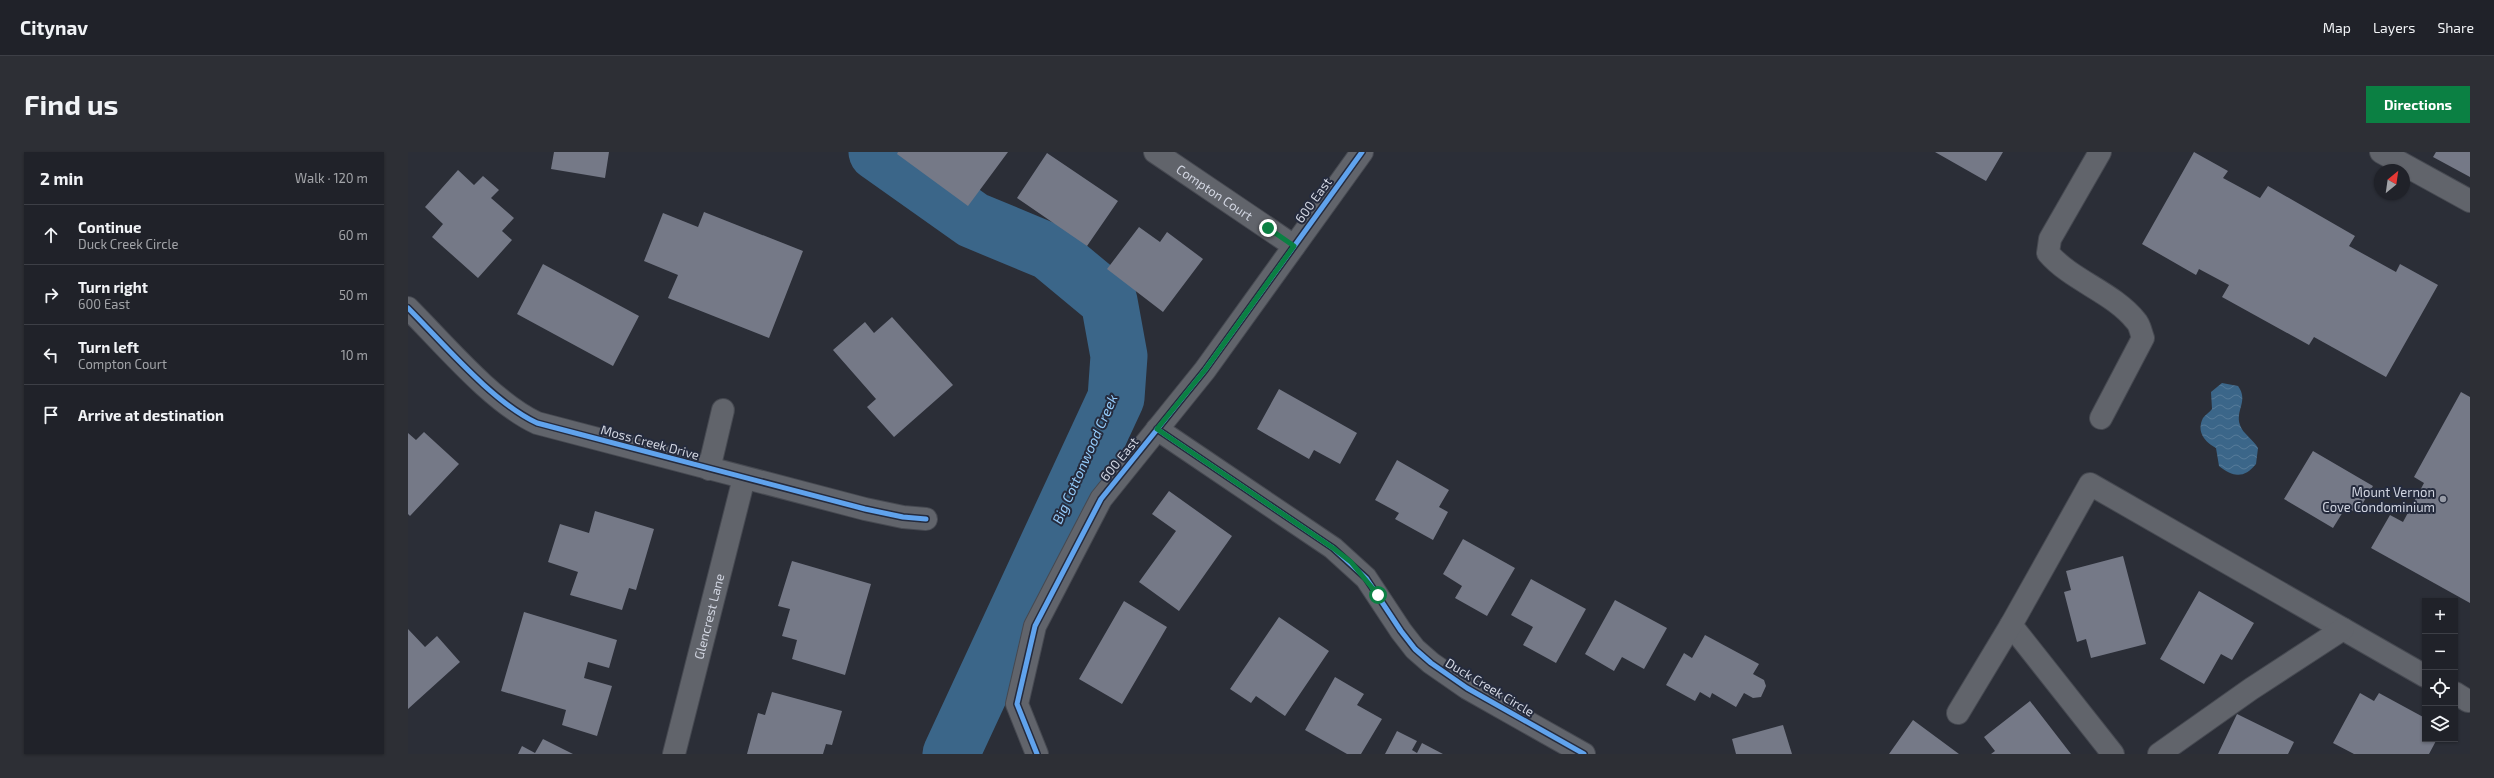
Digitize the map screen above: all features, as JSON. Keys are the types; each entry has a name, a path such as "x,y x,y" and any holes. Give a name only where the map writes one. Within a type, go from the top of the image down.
{"street":[{"name":"Compton Court","path":"1155,152 1294,246"},
{"name":"600 East","path":"1037,754 1017,704 1035,626 1100,499 1205,370 1362,152"},
{"path":"2100,152 2050,239 2048,253 2058,265 2123,308 2137,322 2143,338 2101,418"},
{"path":"2381,152 2470,201"},
{"name":"Moss Creek Drive","path":"408,308 494,394 523,416 550,427 886,514 926,519"},
{"name":"Moss Creek Drive","path":"709,469 723,410"},
{"name":"Duck Creek Circle","path":"1157,429 1333,548 1351,562 1366,578 1415,649 1448,677 1584,754"},
{"name":"Glencrest Lane","path":"674,754 744,478"},
{"path":"1958,713 2011,625 2090,484 2422,674"},
{"path":"2011,625 2113,754"},
{"path":"2159,754 2251,689 2343,629"}],"water":[{"path":"2222,383 2238,386 2241,391 2242,401 2239,415 2240,425 2243,431 2258,448 2256,464 2252,469 2243,474 2234,474 2219,466 2216,448 2205,440 2201,432 2201,423 2203,418 2212,409 2211,392"}],"building":[{"path":"554,152 609,152 605,178 551,169"},
{"path":"898,152 1008,152 968,206 897,154"},
{"path":"1935,152 2003,152 1986,181"},
{"path":"2194,152 2228,171 2223,178 2260,198 2268,186 2355,236 2349,246 2396,272 2400,264 2438,285 2386,377 2314,337 2309,345 2222,297 2229,285 2199,269 2196,275 2142,244"},
{"path":"2436,152 2470,152 2470,177 2433,157"},
{"path":"1047,153 1118,201 1087,246 1017,198"},
{"path":"458,170 474,185 483,176 499,190 491,198 514,218 502,231 512,240 478,278 432,237 443,224 425,207"},
{"path":"704,212 803,251 769,338 668,298 678,275 644,261 663,213 698,227"},
{"path":"1139,227 1160,242 1167,232 1203,259 1163,312 1107,269"},
{"path":"543,264 639,316 613,366 517,314"},
{"path":"892,317 953,385 894,437 867,407 876,399 833,350 865,322 874,333"},
{"path":"1279,389 1357,433 1340,464 1314,450 1309,459 1257,429"},
{"name":"Mount Vernon Cove Condominium","path":"2461,392 2470,397 2470,603 2371,548 2390,515 2403,522 2424,483 2414,477"},
{"path":"424,432 459,464 410,516 408,514 408,433 416,440"},
{"path":"2313,451 2373,486 2357,513 2346,507 2333,528 2284,499"},
{"path":"1397,460 1449,490 1439,507 1448,512 1433,540 1395,519 1399,513 1375,500"},
{"path":"1169,491 1232,536 1179,611 1139,582 1176,531 1152,514"},
{"path":"595,511 654,529 636,590 629,588 622,610 570,595 578,572 548,562 560,524 589,533"},
{"path":"1463,539 1515,568 1487,616 1455,598 1462,586 1443,574"},
{"path":"2123,556 2146,644 2091,658 2086,639 2077,642 2064,592 2071,590 2066,571"},
{"path":"792,561 871,584 845,675 792,659 797,640 782,636 790,609 778,606"},
{"path":"1531,579 1586,609 1556,663 1523,645 1533,627 1511,615"},
{"path":"2199,591 2254,623 2232,660 2221,654 2204,684 2160,659"},
{"path":"1615,600 1667,628 1644,669 1622,657 1614,671 1585,654"},
{"path":"1124,601 1167,627 1122,704 1079,679"},
{"path":"524,612 617,640 609,668 588,662 584,678 612,686 597,736 562,725 566,710 501,691"},
{"path":"1279,617 1329,651 1285,716 1256,696 1251,703 1230,689"},
{"path":"408,629 425,647 437,636 460,662 408,709"},
{"path":"1705,635 1759,664 1753,674 1764,680 1766,686 1761,697 1753,698 1744,693 1736,707 1712,693 1710,698 1700,692 1695,701 1666,685 1684,653 1692,658"},
{"path":"1335,677 1364,694 1357,705 1382,719 1361,754 1347,754 1305,730"},
{"path":"772,692 842,711 832,745 826,744 823,754 747,754 758,713 765,715"},
{"path":"2360,693 2374,701 2379,693 2422,716 2422,742 2435,742 2429,754 2354,754 2333,743"},
{"path":"2030,701 2071,754 1991,754 1995,751 1984,737"},
{"path":"2237,714 2294,742 2288,754 2218,754"},
{"path":"1913,720 1959,754 1889,754"},
{"path":"1783,725 1792,754 1736,754 1732,739"},
{"path":"1397,731 1417,741 1412,750 1417,753 1422,743 1443,754 1385,754"},
{"path":"543,739 573,754 518,754 522,746 535,753"}],"waterway":[{"name":"Big Cottonwood Creek","path":"877,152 973,220 1050,252 1109,301 1119,356 1116,398 951,754"}],"cycle path":[{"path":"1037,754 1017,704 1035,626 1101,499 1205,370 1362,152"},
{"path":"408,308 486,387 520,414 537,423 865,509 903,517 926,519"},
{"path":"1157,429 1333,548 1366,578 1401,631 1415,649 1431,663 1467,688 1584,754"}],"place":[{"name":"Mount Vernon Cove Condominium","path":"2443,499"}],"route":[{"path":"1268,228 1294,246 1205,370 1157,429 1333,548 1351,562 1366,578 1378,595"}]}
